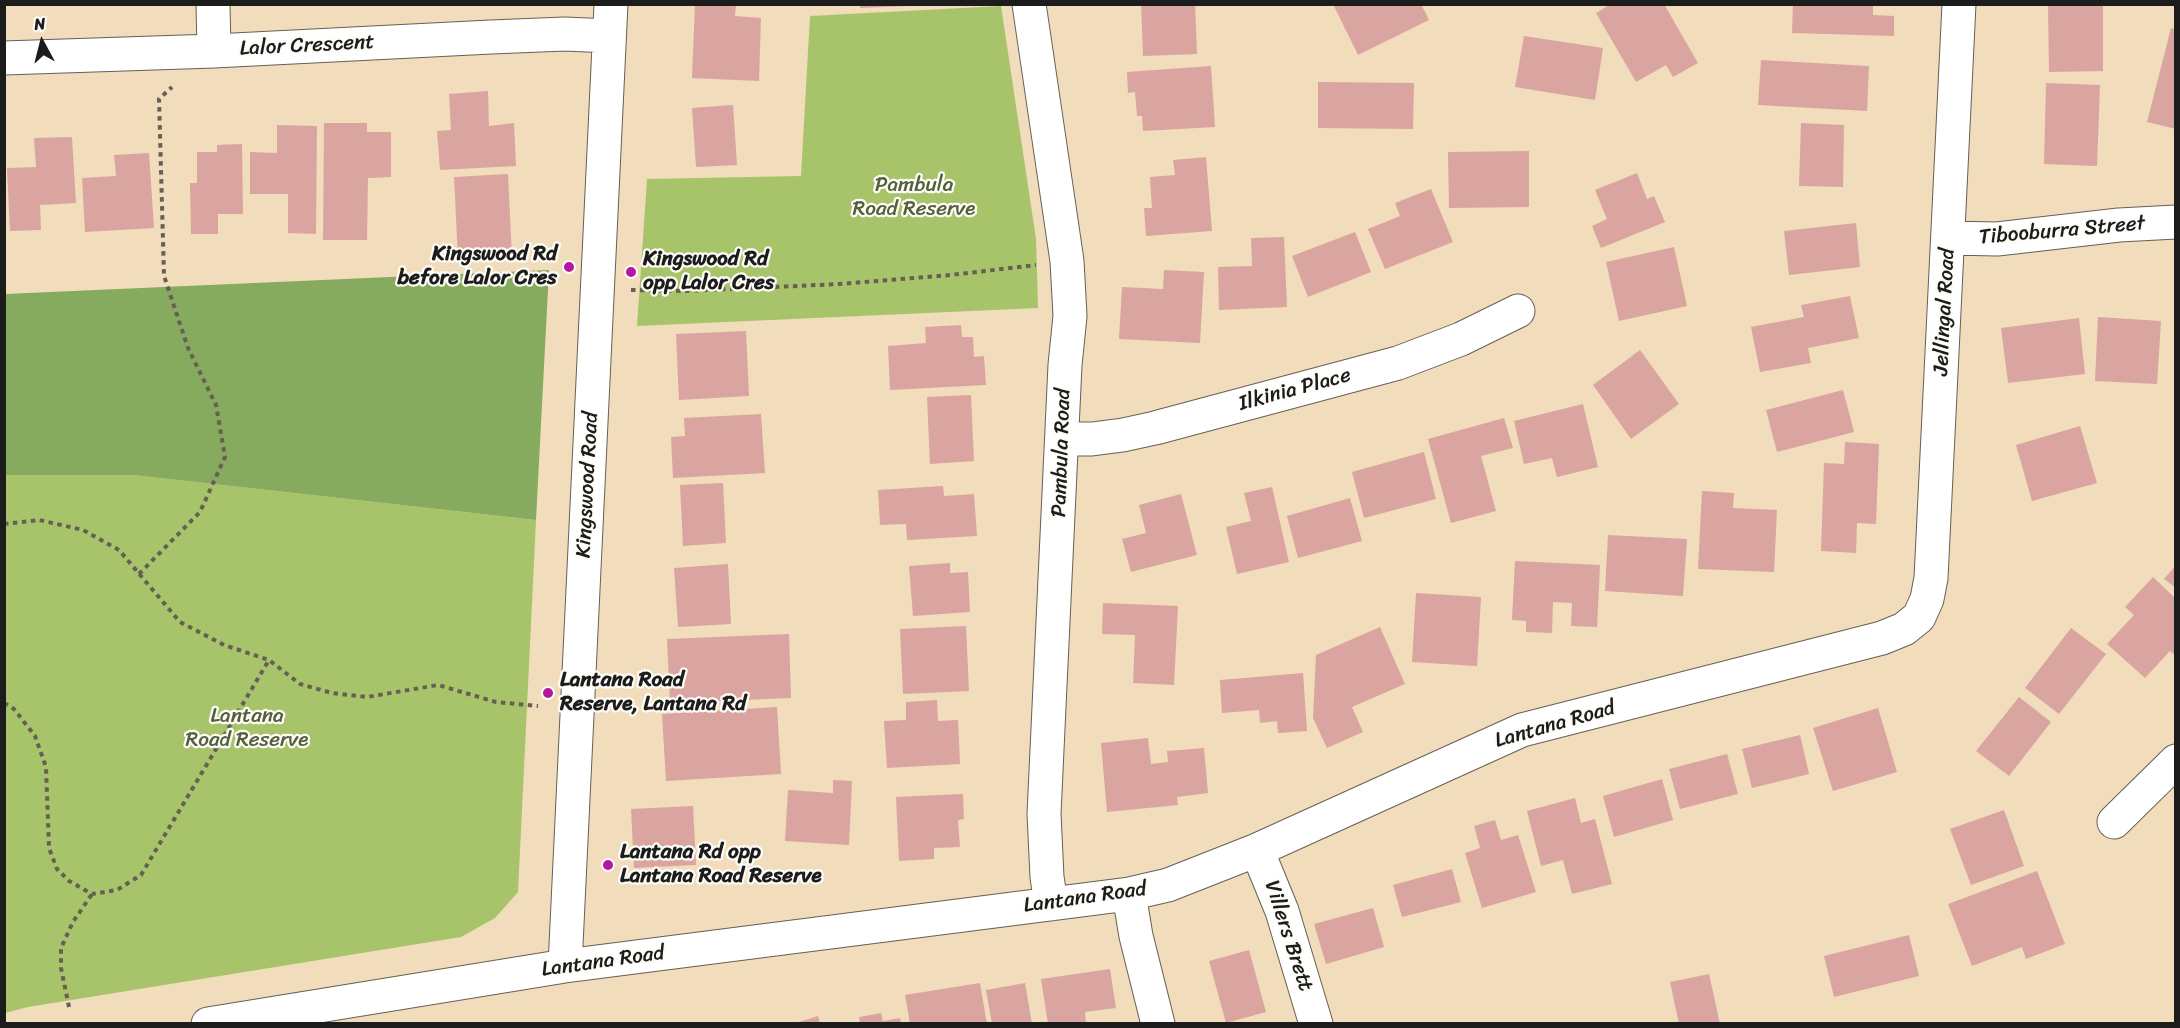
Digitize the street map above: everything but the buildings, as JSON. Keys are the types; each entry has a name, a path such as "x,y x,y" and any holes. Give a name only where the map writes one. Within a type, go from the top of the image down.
{"street":[{"path":"213,4 214,51"},
{"name":"Pambula Road","path":"1029,4 1067,261 1070,316 1065,365 1044,814 1046,868 1051,904"},
{"name":"Jellingal Road","path":"1919,617 1927,599 1931,578 1959,4"},
{"name":"Lalor Crescent","path":"4,58 214,51 565,34 610,20"},
{"name":"Kingswood Road","path":"565,966 608,105 610,20"},
{"name":"Tibooburra Street","path":"1949,238 1997,239 2119,225 2175,222"},
{"name":"Ilkinia Place","path":"1063,439 1092,439 1155,428 1398,363 1461,339 1518,311"},
{"name":"Lantana Road","path":"208,1023 565,966 1129,894 1168,885 1257,850 1522,730 1882,638 1904,629 1919,617"},
{"path":"2114,822 2175,761"},
{"name":"Villers Brett","path":"1257,850 1282,911 1317,1023"},
{"path":"1129,894 1136,936 1158,1023"}],"path":[{"path":"139,574 200,512 225,457 216,405 188,348 164,276 159,99 175,85"},
{"path":"597,290 685,291 840,284 951,275 1067,261"},
{"path":"4,524 39,520 83,530 119,550 180,622 224,645 269,660 300,684 332,693 366,697 438,685 496,702 538,706"},
{"path":"4,703 14,709 35,736 46,767 49,848 57,869 69,881 92,894 117,890 141,875 269,660"},
{"path":"69,1007 61,968 61,948 73,922 92,894"}],"green space":[{"name":"Pambula Road Reserve","path":"1001,6 1036,239 1038,308 637,326 647,179 801,176 810,16"},
{"path":"549,270 536,520 133,475 5,475 5,294"},
{"name":"Lantana Road Reserve","path":"5,475 133,475 536,520 518,892 495,918 461,937 28,1007 5,1013"}],"place":[{"name":"Kingswood Rd before Lalor Cres","path":"569,267"},
{"name":"Kingswood Rd opp Lalor Cres","path":"631,272"},
{"name":"Lantana Road Reserve, Lantana Rd","path":"548,693"},
{"name":"Lantana Rd opp Lantana Road Reserve","path":"608,865"}]}
